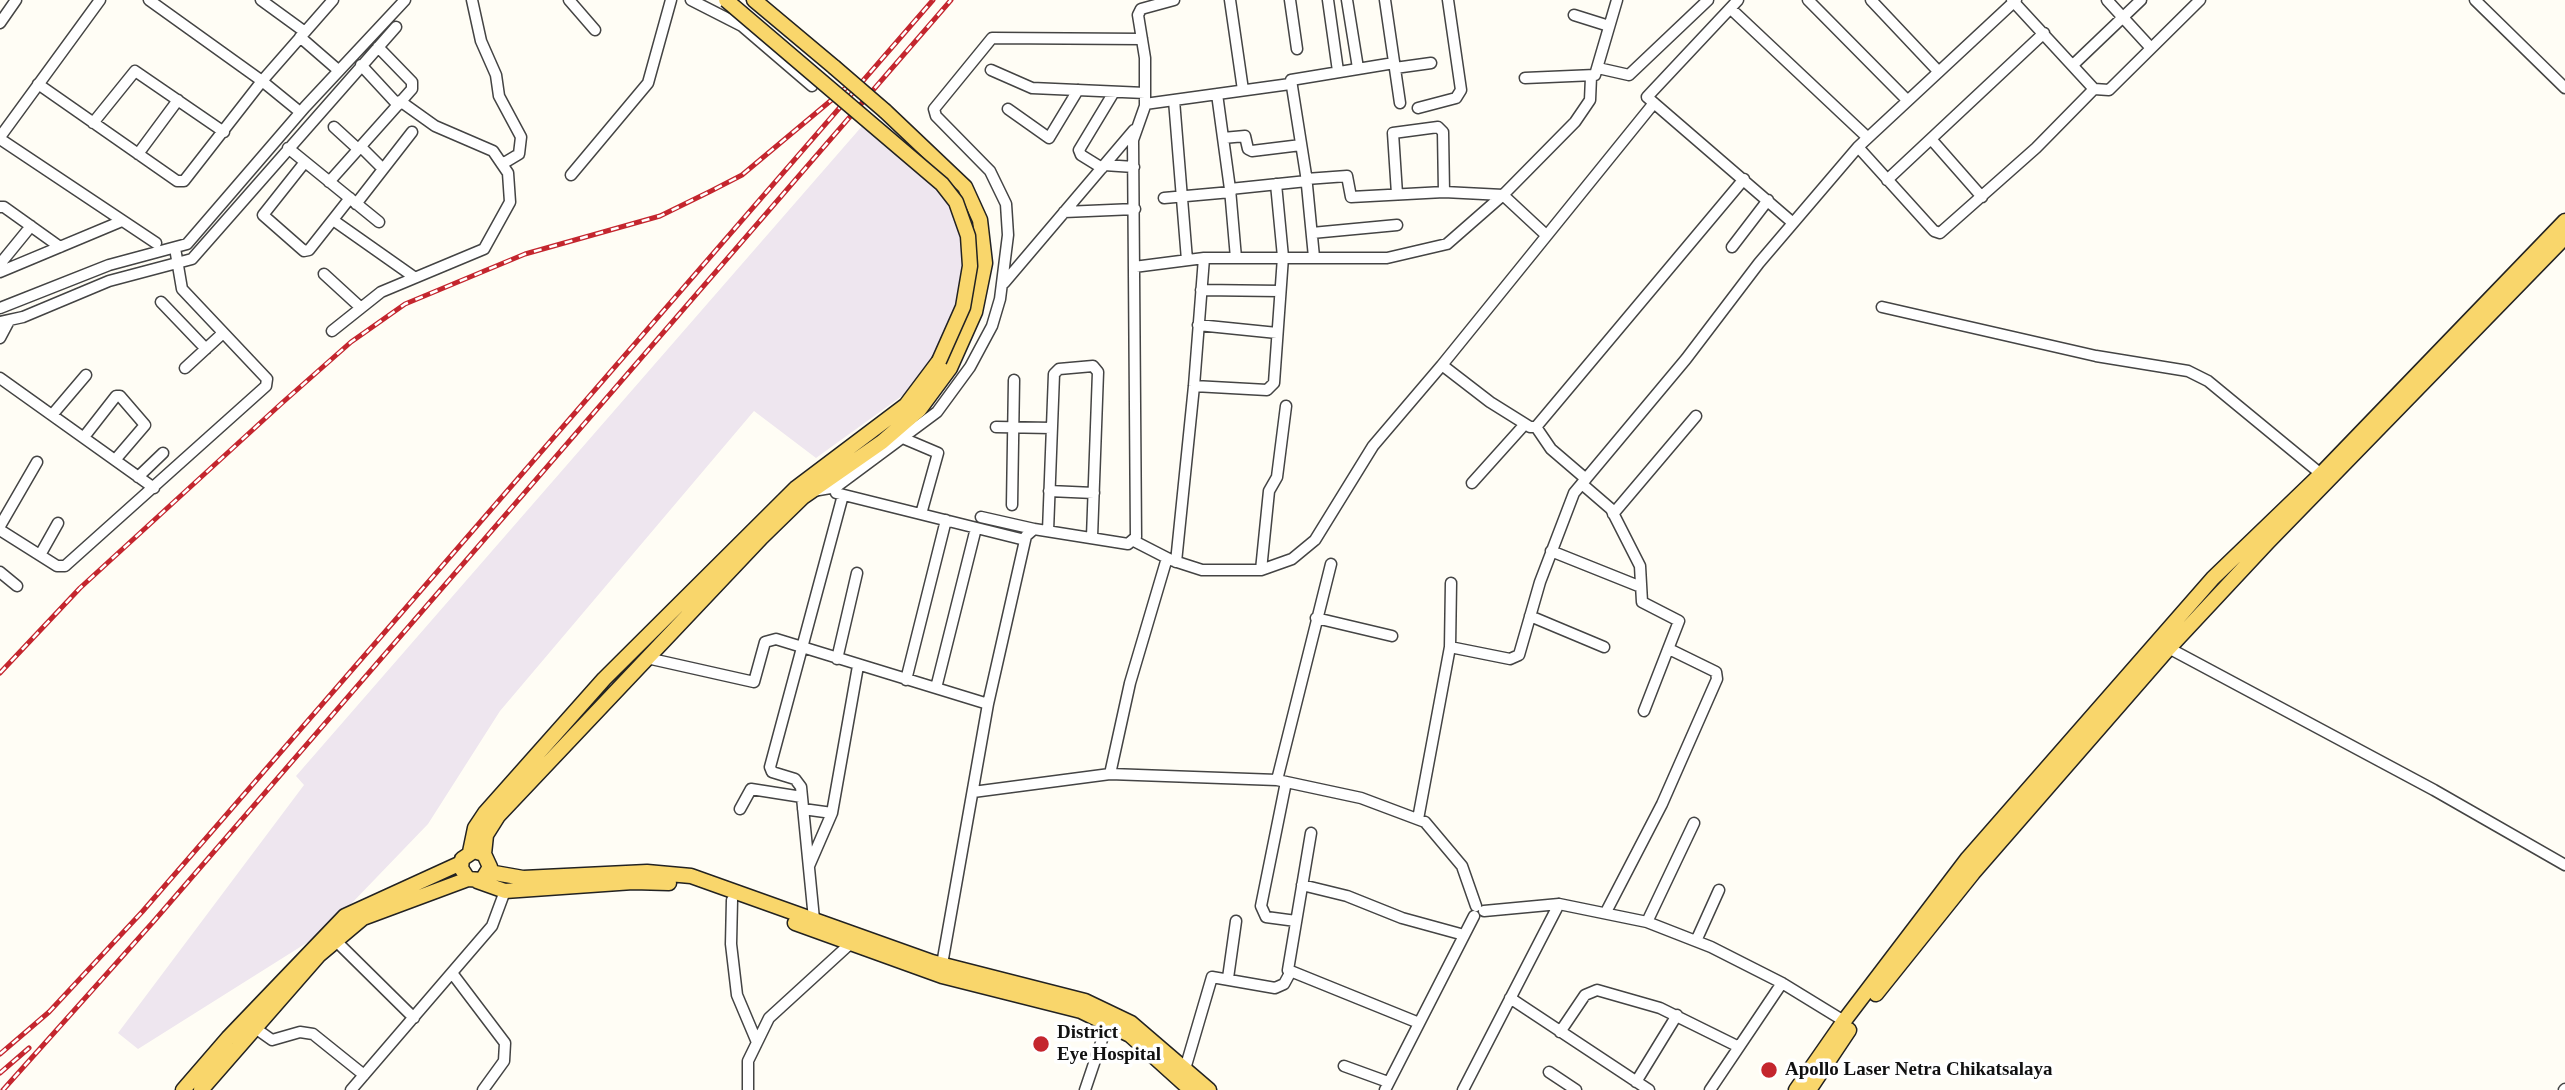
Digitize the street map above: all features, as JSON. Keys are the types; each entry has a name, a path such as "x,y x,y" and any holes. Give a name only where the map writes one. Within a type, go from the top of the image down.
{"main road":[{"path":"726,0 942,184 956,202 968,236 970,266 963,307 944,365 894,416 804,481 712,581 647,658 498,816 462,873 472,880 505,891 657,882 681,884 851,943 1081,1010 1130,1035 1191,1090"},
{"path":"472,856 475,828 513,778 604,679 762,537 919,410 975,312 985,263 985,240 974,202 965,187 928,149 754,0"},
{"path":"1809,1090 1860,1015 1973,873 2163,645 2213,578 2321,474 2565,221"},
{"path":"1796,1090 1844,1021 1968,858 2163,645 2565,237"},
{"path":"183,1090 228,1038 345,916 472,856 490,862 489,872"},
{"path":"201,1090 319,955 363,918 489,872 523,878 647,872 691,876 814,919 941,970 1085,1001 1130,1024 1209,1090"}],"street":[{"path":"0,23 16,0"},
{"path":"100,0 0,138 156,243"},
{"path":"149,0 308,111"},
{"path":"262,0 303,34 338,70"},
{"path":"38,85 177,181 184,181 262,81 333,0"},
{"path":"0,338 5,321 176,256 308,111 338,70 405,0"},
{"path":"472,0 481,41 496,75 499,96 522,137 519,154 504,163"},
{"path":"569,0 595,30"},
{"path":"571,175 648,83 671,0"},
{"path":"691,0 742,26 812,86"},
{"path":"1132,0 1142,39 1145,99 1133,140 1134,541"},
{"path":"1138,15 1141,9 1174,0"},
{"path":"1230,0 1243,90"},
{"path":"1290,0 1297,49"},
{"path":"1328,0 1338,71"},
{"path":"1347,0 1358,68"},
{"path":"1385,0 1400,103"},
{"path":"1418,108 1456,98 1461,90 1448,0"},
{"path":"1134,267 1203,258 1387,258 1447,244 1503,195 1575,122 1590,100 1595,72 1617,0"},
{"path":"1693,0 1706,2"},
{"path":"1738,0 1647,97 1793,223"},
{"path":"1808,0 1906,99"},
{"path":"1871,0 1938,71"},
{"path":"2107,0 2150,47"},
{"path":"2074,64 2141,0"},
{"path":"1450,647 1516,658 1571,499 1584,481 1858,147 1906,99 2014,1 2094,89 2109,90 2200,0"},
{"path":"2475,0 2565,88"},
{"path":"1525,78 1595,72 1629,75 1706,2"},
{"path":"1731,9 1867,137"},
{"path":"1574,15 1609,26"},
{"path":"0,308 109,265 198,254 288,148 308,111 361,65 396,27"},
{"path":"1887,180 2044,33"},
{"path":"818,490 836,487 905,439 937,412 971,367 992,326 1002,285 1008,235 1002,191 990,171 936,116 934,109 992,38 1142,39"},
{"path":"329,182 412,89 412,82 379,47"},
{"path":"1314,257 1307,180 1290,84 1293,79 1358,68 1431,63"},
{"path":"332,331 381,292 480,252 488,244 510,202 510,185 504,163 486,146 435,126 399,103 361,65"},
{"path":"991,70 1022,86 1114,92 1145,99 1174,100 1290,84"},
{"path":"93,123 135,71 224,132"},
{"path":"1858,147 1937,233 1944,231 1982,197 2065,120 2094,89"},
{"path":"1008,109 1049,138 1079,90"},
{"path":"1114,92 1079,150 1081,155 1103,166 1134,167"},
{"path":"1217,94 1231,190 1236,258"},
{"path":"138,154 178,100"},
{"path":"1174,100 1187,260"},
{"path":"1134,541 1171,560 1202,570 1261,570 1292,559 1315,540 1373,446 1654,103"},
{"path":"334,127 383,169"},
{"path":"1397,194 1393,133 1438,127 1443,132 1444,192"},
{"path":"1002,285 1136,128"},
{"path":"305,162 263,212 264,218 306,251 333,219 383,169 412,132"},
{"path":"1223,138 1245,136 1248,149 1252,152 1301,145"},
{"path":"1931,139 1982,197"},
{"path":"288,148 379,222"},
{"path":"1164,198 1347,176 1351,197 1444,192 1503,195 1546,235"},
{"path":"1472,483 1530,425 1744,179"},
{"path":"1194,386 1272,388 1283,257 1276,184"},
{"path":"1732,247 1768,200"},
{"path":"0,207 4,207 60,247"},
{"path":"1064,212 1135,209"},
{"path":"333,219 414,277"},
{"path":"1,268 60,247 122,220"},
{"path":"1312,233 1397,225"},
{"path":"1,268 31,226"},
{"path":"37,462 0,528 57,566 65,566 266,386 267,379 182,289 176,256"},
{"path":"1110,774 1130,683 1171,560 1194,386 1203,258"},
{"path":"324,274 360,307"},
{"path":"1200,290 1280,291"},
{"path":"161,302 206,349"},
{"path":"1882,307 2096,356 2188,371 2208,381 2321,474"},
{"path":"1198,325 1277,333"},
{"path":"186,368 223,333"},
{"path":"1442,365 1489,402 1530,425 1606,503 1640,566 1640,598 1645,605 1679,621 1644,711"},
{"path":"1048,531 1056,371 1096,368 1092,537"},
{"path":"52,415 86,375"},
{"path":"0,377 154,488"},
{"path":"1012,505 1014,380"},
{"path":"84,437 116,396 120,397 145,425 115,460"},
{"path":"1261,570 1269,491 1277,477 1286,406"},
{"path":"1613,514 1696,416"},
{"path":"996,427 1052,428"},
{"path":"905,439 938,453 921,514"},
{"path":"138,477 163,453"},
{"path":"818,490 1025,540"},
{"path":"1049,491 1094,493"},
{"path":"814,919 799,782 772,772 771,767 843,495"},
{"path":"981,517 1034,529 1128,544 1134,541"},
{"path":"906,680 946,520"},
{"path":"40,555 58,523"},
{"path":"936,688 976,528"},
{"path":"941,970 988,704 1025,540 1029,530 1034,529"},
{"path":"1552,551 1641,587"},
{"path":"1296,921 1266,916 1261,906 1281,781 1316,618 1331,564"},
{"path":"0,572 17,586"},
{"path":"837,659 857,573"},
{"path":"1418,819 1450,647 1451,583"},
{"path":"1530,616 1604,648"},
{"path":"1316,618 1392,636"},
{"path":"647,658 754,682 765,642 776,639 988,704"},
{"path":"2163,645 2434,790 2565,865"},
{"path":"1606,912 1662,804 1717,679 1716,672 1670,649"},
{"path":"809,866 832,813 858,666"},
{"path":"973,792 1110,774 1281,781 1361,798 1426,822 1462,866 1478,911 1387,1086 1344,1066"},
{"path":"740,809 751,789 802,797"},
{"path":"803,809 832,813"},
{"path":"1647,922 1694,823"},
{"path":"1185,1069 1210,979 1216,976 1275,988 1284,984 1290,973 1288,967 1311,833"},
{"path":"1302,886 1347,896 1402,918 1464,935"},
{"path":"1696,941 1719,890"},
{"path":"351,1090 492,926 505,891"},
{"path":"732,900 733,970 737,995 756,1040"},
{"path":"1478,911 1559,904 1647,922 1696,941 1782,983 1844,1021"},
{"path":"1463,1090 1559,904"},
{"path":"1228,978 1236,921"},
{"path":"336,941 414,1018"},
{"path":"748,1090 748,1061 769,1018 851,943"},
{"path":"452,973 505,1043 504,1062 483,1090"},
{"path":"1290,973 1419,1023"},
{"path":"1710,1090 1782,983"},
{"path":"1560,1032 1585,995 1597,990 1635,999 1677,1016 1739,1047"},
{"path":"1510,998 1649,1090"},
{"path":"1636,1082 1677,1016"},
{"path":"1085,1090 1108,1022"},
{"path":"255,1028 272,1040 307,1032 364,1075"},
{"path":"1549,1072 1576,1090"}],"shaded area":[{"path":"863,125 962,203 975,261 924,380 816,458 754,411 500,711 428,824 324,932 138,1049 118,1033 304,785 296,776"}],"railway":[{"path":"0,1054 49,1012 142,912 933,0"},
{"path":"3,1090 154,921 951,0"},
{"path":"0,673 80,588 282,403 351,342 405,304 525,254 660,216 711,191 742,175 853,82"},
{"path":"0,1073 29,1048"}],"place":[{"name":"District Eye Hospital","path":"1041,1044"},
{"name":"Apollo Laser Netra Chikatsalaya","path":"1769,1070"}]}
